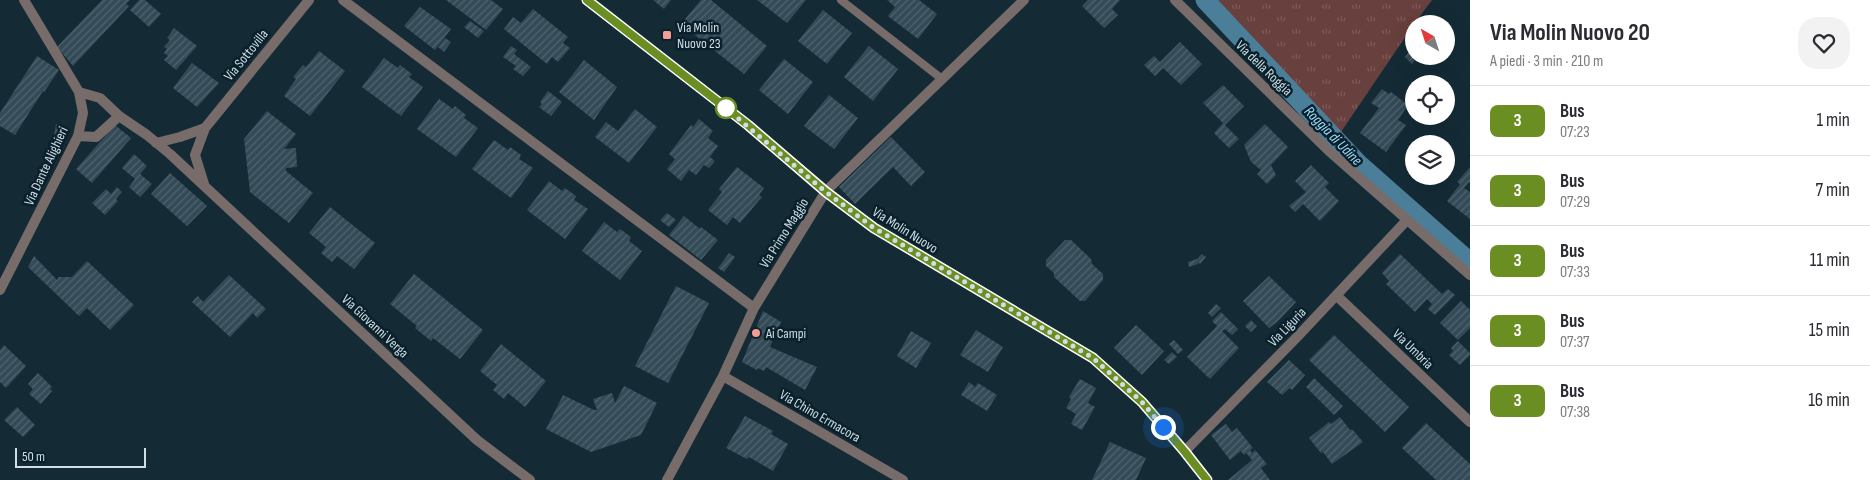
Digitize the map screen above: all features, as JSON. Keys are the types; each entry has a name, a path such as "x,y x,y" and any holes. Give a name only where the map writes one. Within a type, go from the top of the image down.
{"main road":[{"name":"Via Molin Nuovo","path":"587,0 748,125 826,192 874,228 1093,358 1142,402 1207,480"}],"street":[{"name":"Via Dante Alighieri","path":"0,290 78,136 83,113 79,92 24,0"},
{"name":"Via Sottovilla","path":"205,186 195,155 205,128 309,0"},
{"path":"343,0 754,308"},
{"name":"Via Primo Maggio","path":"667,480 723,376 754,308 826,192 1024,0"},
{"name":"Via della Roggia","path":"1175,0 1329,150 1470,275"},
{"path":"79,92 100,98 119,116 156,143 205,186"},
{"path":"78,136 96,137 119,116"},
{"path":"156,143 205,128"},
{"name":"Via Giovanni Verga","path":"205,186 477,440 530,480"},
{"name":"Via Liguria","path":"1185,452 1337,296 1407,220"},
{"name":"Via Umbria","path":"1337,296 1470,422"},
{"name":"Via Chino Ermacora","path":"723,376 903,480"}],"lane":[{"path":"842,0 942,79"}],"green space":[{"path":"1215,0 1432,0 1421,15 1405,15 1405,37 1341,132 1292,83"}],"building":[{"path":"102,0 130,0 126,4 129,6 73,66 57,47"},
{"path":"139,0 145,0 161,14 149,27 130,10"},
{"path":"446,0 491,0 503,9 486,30"},
{"path":"653,0 671,0 664,9"},
{"path":"701,0 711,0 767,46 744,74 681,24"},
{"path":"757,0 806,0 787,23"},
{"path":"887,0 919,0 937,14 918,39 888,16 895,7"},
{"path":"1088,0 1120,0 1112,9 1118,15 1104,28 1082,6"},
{"path":"420,7 451,29 435,50 404,26"},
{"path":"533,9 568,37 563,43 570,48 558,62 552,57 547,64 504,29 513,17 521,23"},
{"path":"823,10 852,33 827,64 798,41"},
{"path":"470,21 484,31 478,38 464,27"},
{"path":"174,28 197,46 176,70 164,60 168,56 164,53 167,49 164,47 170,40 167,38"},
{"path":"445,38 451,42 444,52 438,47"},
{"path":"1180,42 1202,64 1181,85 1163,68 1155,76 1144,65 1154,56 1160,62"},
{"path":"511,46 517,50 514,54 531,67 523,76 513,69 516,66 503,57"},
{"path":"869,46 898,69 873,101 844,77"},
{"path":"319,51 345,71 310,116 284,96 296,79 293,77 303,65 306,67"},
{"path":"37,56 59,70 15,135 0,126 0,113"},
{"path":"384,58 398,68 400,65 412,74 409,77 423,87 401,116 362,87"},
{"path":"784,59 813,82 788,114 759,90"},
{"path":"584,60 617,87 594,120 559,92"},
{"path":"192,63 219,83 197,107 173,88"},
{"path":"1223,85 1244,106 1225,125 1239,139 1229,148 1214,133 1223,123 1203,103"},
{"path":"1382,89 1389,94 1391,92 1405,103 1405,110 1398,120 1406,125 1386,152 1360,133 1379,108 1371,103"},
{"path":"548,91 562,102 551,116 539,107 542,104 540,102"},
{"path":"829,95 858,118 834,149 804,126"},
{"path":"439,99 453,109 455,106 466,115 464,118 478,128 456,157 417,129"},
{"path":"635,109 657,127 629,163 595,137 606,122 618,131"},
{"path":"267,111 296,134 284,149 296,148 297,167 286,168 286,171 313,193 289,223 250,192 244,139"},
{"path":"699,119 713,131 708,138 718,146 710,157 715,161 709,168 704,165 696,175 689,170 681,181 667,169 675,159 669,154 691,125 693,127"},
{"path":"56,124 67,127 62,147 53,143"},
{"path":"1265,124 1288,147 1271,165 1276,175 1267,184 1257,174 1261,170 1251,162 1244,145"},
{"path":"115,125 131,138 92,183 76,169"},
{"path":"891,137 925,172 911,186 893,167 855,204 839,187"},
{"path":"494,140 508,150 510,147 521,155 519,159 533,168 511,198 472,169"},
{"path":"134,154 147,166 140,174 152,184 140,197 129,187 135,179 122,168"},
{"path":"1311,165 1329,183 1325,187 1339,201 1320,221 1303,204 1295,212 1289,206 1306,192 1295,181"},
{"path":"737,167 764,188 759,195 762,197 740,223 733,217 727,225 708,210 722,192 719,189"},
{"path":"1470,167 1470,183 1464,188 1470,192 1470,219 1447,201 1460,184 1457,182"},
{"path":"170,173 207,206 187,226 151,194"},
{"path":"549,181 562,191 565,188 576,196 574,200 588,209 565,239 527,210"},
{"path":"117,187 122,192 116,199 118,201 105,215 92,203 106,189 111,194"},
{"path":"330,207 375,243 354,269 337,256 332,262 321,253 326,247 309,233"},
{"path":"667,213 676,220 669,227 660,220"},
{"path":"684,216 718,240 701,260 669,235"},
{"path":"604,222 617,232 620,229 631,237 629,241 642,251 620,280 582,251"},
{"path":"1065,240 1071,240 1091,259 1092,264 1103,274 1103,280 1085,301 1080,301 1054,277 1054,273 1046,266 1046,260"},
{"path":"729,253 735,257 724,272 718,268"},
{"path":"1202,254 1206,257 1200,264 1198,262 1198,264 1189,267 1188,262 1197,259"},
{"path":"1400,254 1442,294 1448,289 1455,295 1435,315 1428,309 1432,304 1427,299 1415,312 1386,284 1389,281 1382,273"},
{"path":"34,256 57,280 59,277 72,277 87,261 134,305 110,330 87,308 79,316 28,267"},
{"path":"414,274 483,330 460,359 433,338 431,341 415,328 417,326 390,304"},
{"path":"229,275 266,309 257,318 253,313 230,337 192,302 198,296 203,302"},
{"path":"1269,276 1296,302 1269,328 1243,301"},
{"path":"676,286 709,303 668,383 635,366"},
{"path":"1461,301 1470,310 1470,328 1458,340 1440,323"},
{"path":"1216,304 1221,308 1212,317 1208,313"},
{"path":"763,311 781,322 770,347 817,367 805,390 766,367 764,371 758,368 757,370 742,362"},
{"path":"1221,312 1238,329 1232,335 1225,329 1222,331 1239,348 1210,379 1187,357 1217,326 1212,321"},
{"path":"1251,320 1257,326 1251,332 1245,326"},
{"path":"1136,325 1164,351 1142,375 1114,348"},
{"path":"976,330 1003,347 988,372 960,355"},
{"path":"911,331 931,343 916,368 897,356"},
{"path":"1334,335 1409,407 1385,432 1309,360"},
{"path":"1174,340 1183,350 1178,354 1169,344"},
{"path":"1458,341 1470,353 1460,365 1449,355 1453,351 1451,348"},
{"path":"501,344 546,381 525,407 508,393 504,399 493,390 497,385 480,371"},
{"path":"4,345 26,366 6,388 0,382 0,350"},
{"path":"1172,352 1177,357 1169,364 1164,360"},
{"path":"1289,360 1305,375 1292,390 1290,388 1282,395 1267,382"},
{"path":"38,373 52,387 50,389 52,391 41,404 29,394 33,389 28,384"},
{"path":"1314,378 1343,406 1334,415 1306,387"},
{"path":"1080,379 1096,388 1088,403 1095,407 1082,430 1071,424 1076,414 1066,408 1071,399 1069,397"},
{"path":"969,382 975,387 978,383 997,395 987,411 961,395"},
{"path":"624,386 657,403 641,435 591,452 546,429 563,395 597,410 593,399 612,393 615,403"},
{"path":"17,407 35,425 23,437 4,420"},
{"path":"745,416 773,431 771,434 788,444 773,471 749,457 747,459 726,448"},
{"path":"1340,417 1363,442 1332,464 1309,438 1329,422 1331,424"},
{"path":"1426,423 1470,464 1470,480 1436,480 1402,448"},
{"path":"1226,424 1232,432 1237,428 1253,448 1250,450 1252,453 1255,450 1267,464 1261,468 1270,480 1228,480 1252,460 1246,453 1244,455 1241,451 1230,460 1211,435"},
{"path":"1110,442 1146,458 1136,480 1092,480"}],"waterway":[{"name":"Roggia di Udine","path":"1205,0 1358,163 1470,262"}],"bus line":[{"name":"3","path":"587,0 748,125 826,192 874,228 1093,358 1142,402 1207,480"}],"place":[{"name":"Via Molin Nuovo 23","path":"667,35"},
{"name":"Ai Campi","path":"756,333"}],"route":[{"path":"726,108 722,105 826,192 874,228 1093,358 1142,402 1163,427"}]}
